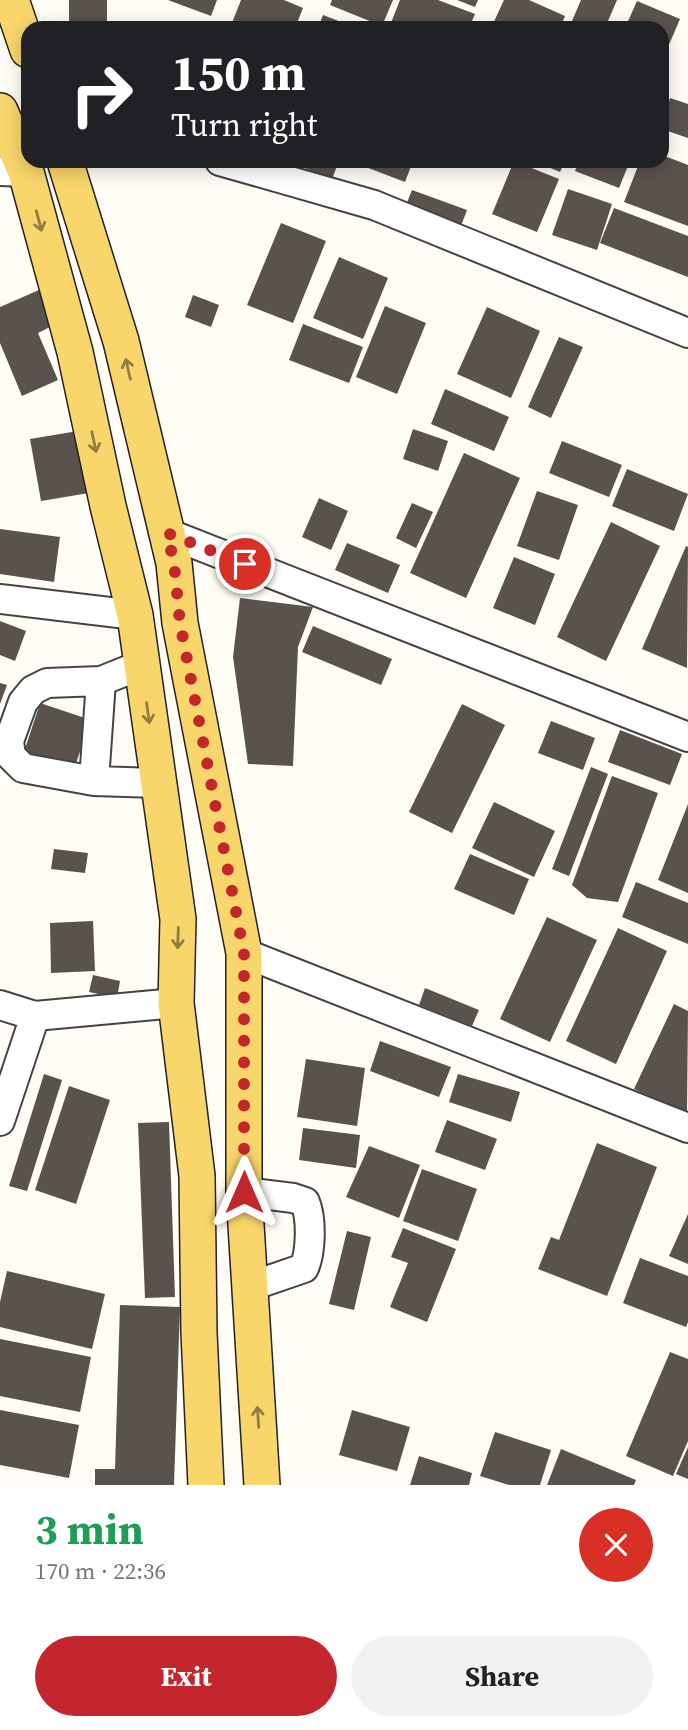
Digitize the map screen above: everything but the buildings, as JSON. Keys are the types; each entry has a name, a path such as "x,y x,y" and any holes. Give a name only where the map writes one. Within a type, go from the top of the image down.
{"main road":[{"path":"11,0 21,29"},
{"path":"0,111 13,172 75,352 108,506 135,614 178,919 176,1003 197,1176 199,1333 206,1485"},
{"path":"67,168 121,341 174,563 180,623 244,953 244,1192 262,1485"}],"street":[{"path":"244,168 374,205 688,333"},
{"path":"167,533 688,737"},
{"path":"0,599 135,614"},
{"path":"141,665 100,681 47,683 33,690 23,702 9,741 11,756 23,768 94,781 158,783"},
{"path":"94,781 100,681"},
{"path":"244,953 688,1128"},
{"path":"0,1005 35,1016 176,1003"},
{"path":"0,1121 35,1016"},
{"path":"244,1192 293,1198 305,1202 309,1211 308,1260 304,1268 249,1287"}],"route":[{"path":"244,1192 244,953 180,623 174,563 167,533 245,564"}]}
